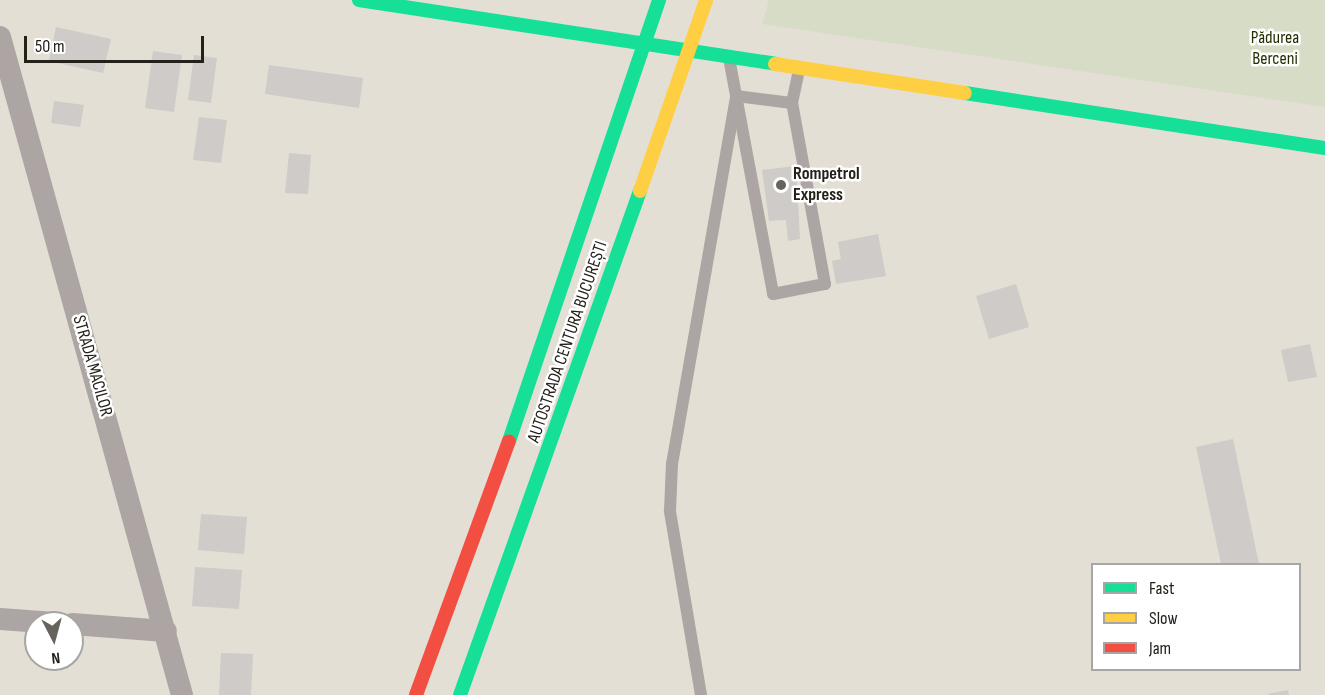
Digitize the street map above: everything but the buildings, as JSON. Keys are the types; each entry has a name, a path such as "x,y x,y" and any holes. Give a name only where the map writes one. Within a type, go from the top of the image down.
{"main road":[{"path":"359,0 1325,148"},
{"name":"AUTOSTRADA CENTURA BUCUREȘTI","path":"416,695 464,572 556,308 659,0"},
{"name":"AUTOSTRADA CENTURA BUCUREȘTI","path":"460,695 595,320 706,0"}],"street":[{"name":"STRADA MACILOR","path":"0,37 182,695"},
{"path":"0,619 24,621"},
{"path":"84,625 166,631"}],"lane":[{"path":"729,57 772,294 825,284 792,103 799,68"},
{"path":"736,96 792,103"},
{"path":"701,695 670,511 672,464 736,96"}],"green space":[{"name":"Pădurea Berceni","path":"769,0 1325,0 1325,107 762,24"}],"traffic: fast":[{"path":"359,0 775,64"},
{"path":"509,441 659,0"},
{"path":"965,93 1325,148"},
{"path":"460,695 640,191"}],"traffic: slow":[{"path":"640,191 706,0"},
{"path":"775,64 965,93"}],"traffic: jam":[{"path":"416,695 509,441"}],"place":[{"name":"Rompetrol Express","path":"781,185"}]}
